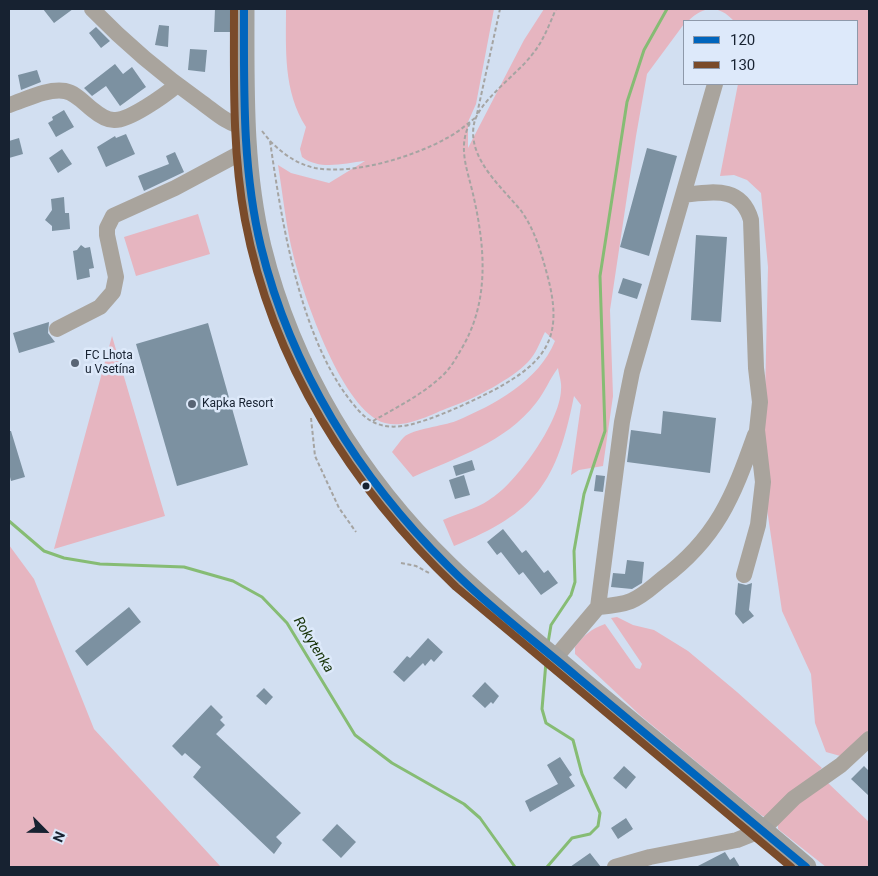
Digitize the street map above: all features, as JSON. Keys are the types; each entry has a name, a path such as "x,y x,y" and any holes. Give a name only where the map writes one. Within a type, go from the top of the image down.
{"main road":[{"path":"244,9 244,127 246,150 255,216 274,292 299,358 331,418 366,472 415,532 492,606 806,867"}],"street":[{"path":"92,9 126,44 177,84 228,122 244,127"},
{"path":"9,105 41,94 64,91 79,98 98,114 113,121 125,118 166,94 177,84"},
{"path":"598,607 622,422 632,372 715,85"},
{"path":"57,329 100,307 113,292 116,277 107,228 113,216 175,188 246,150"},
{"path":"683,195 727,194 742,201 748,210 751,220 756,368 760,402 757,430 763,495 758,525 744,575"},
{"path":"549,654 598,607 630,602 642,596 686,561 716,524 731,499 757,430"},
{"path":"615,867 650,857 737,840 762,830 794,798 841,765 869,739"}],"path":[{"path":"270,141 283,223 304,307 326,361 358,410 372,422 391,429 447,413 522,374 535,364 551,338 554,318 550,283 541,250 523,214 487,169 475,147 473,126 500,9"},
{"path":"244,127 262,131 289,158 315,168 347,169 402,158 449,138 471,121 537,48 556,9"},
{"path":"372,422 416,397 444,375 454,363 477,318 483,283 482,251 477,214 463,153 464,132 471,121"}],"shaded area":[{"path":"286,9 494,9 476,104 468,122 468,148 524,40 544,9 711,9 700,12 689,20 683,20 683,25 647,74 610,310 613,396 603,466 579,470 571,475 581,405 574,396 560,451 550,473 538,491 524,507 505,521 482,534 454,546 443,520 489,500 512,481 523,467 545,435 559,403 561,382 558,368 539,399 524,417 510,429 479,448 413,477 392,452 408,434 456,421 514,390 538,368 548,355 555,341 545,332 531,359 513,375 471,398 411,422 402,424 385,423 369,414 354,398 327,351 299,276 291,247 278,165 291,173 329,183 365,161 325,165 317,164 302,157 300,149 306,127 293,99 286,54"},
{"path":"711,9 869,9 869,734 844,757 826,752 815,723 811,674 782,611 763,482 768,267 761,193 747,180 734,175 720,176 738,85 858,85 858,20 733,20 717,10"},
{"path":"198,214 210,254 136,276 124,237"},
{"path":"112,336 165,516 54,549"},
{"path":"9,545 34,579 94,729 221,867 9,867"},
{"path":"617,617 633,625 654,630 688,651 822,768 767,818 761,815 641,716 575,654 575,647 585,636 592,630 605,624 636,668 640,669 642,664 611,618"},
{"path":"828,783 869,822 869,867 826,867 778,829 778,823 796,805"}],"building":[{"path":"43,9 73,9 54,23"},
{"path":"215,9 231,9 230,32 214,32"},
{"path":"159,25 169,26 168,47 155,45"},
{"path":"96,27 110,41 101,48 89,33"},
{"path":"190,49 207,50 205,72 188,70"},
{"path":"115,64 123,74 132,67 146,87 120,106 106,86 92,96 84,88"},
{"path":"37,70 41,82 21,90 18,75"},
{"path":"64,110 74,127 56,137 48,123 53,120 52,117"},
{"path":"126,134 135,154 106,167 97,147 115,136 116,138"},
{"path":"19,138 23,154 9,158 9,141"},
{"path":"647,148 677,156 649,256 620,247"},
{"path":"62,149 72,164 58,173 49,158"},
{"path":"175,152 184,172 144,191 138,176 169,164 166,156"},
{"path":"64,197 65,213 69,213 70,229 52,231 52,226 45,220 52,210 51,199"},
{"path":"696,235 727,237 721,322 691,320"},
{"path":"81,245 85,248 90,247 94,268 89,269 90,277 77,280 73,251 77,250"},
{"path":"623,278 642,284 637,299 618,293"},
{"path":"49,322 48,333 55,342 19,353 13,333"},
{"name":"Kapka Resort","path":"208,323 248,465 177,486 136,344"},
{"path":"663,411 716,418 710,473 627,462 631,430 661,434"},
{"path":"9,431 11,431 25,477 11,481 9,473"},
{"path":"472,460 475,470 456,476 453,466"},
{"path":"464,475 470,495 455,499 449,480"},
{"path":"596,475 605,476 603,492 594,491"},
{"path":"503,529 522,553 526,550 544,573 548,570 558,583 541,595 523,572 519,575 501,552 497,555 487,542"},
{"path":"627,560 644,562 642,583 632,589 611,587 613,573 625,574"},
{"path":"738,583 746,585 752,583 749,610 754,616 743,624 735,614"},
{"path":"129,607 141,622 87,666 75,651"},
{"path":"428,638 443,652 434,662 431,659 425,666 423,663 404,682 393,672 407,656 410,658"},
{"path":"485,682 499,696 493,704 491,702 485,708 472,696"},
{"path":"264,688 273,697 266,705 256,696"},
{"path":"211,705 223,717 220,720 225,725 216,734 301,813 276,837 282,843 274,854 193,777 201,767 185,753 182,756 172,746"},
{"path":"560,757 572,775 569,777 575,786 530,812 525,801 558,784 547,765"},
{"path":"624,766 636,777 626,789 613,778"},
{"path":"864,766 869,771 869,796 851,779"},
{"path":"626,818 633,829 618,839 611,828"},
{"path":"337,824 356,842 341,858 322,840"},
{"path":"725,852 730,860 734,857 740,867 696,867"},
{"path":"590,853 601,867 570,867"}],"waterway":[{"path":"548,643 551,625 571,595 575,582 574,551 584,494 605,431 600,276 627,102 644,50 667,9"},
{"name":"Rokytenka","path":"9,521 44,551 64,558 100,564 184,567 233,581 262,597 287,623 355,735 392,763 464,804 480,818 515,867"},
{"path":"546,662 542,709 546,723 573,740 582,774 600,813 598,826 590,834 572,838 547,867"}],"transit line":[{"name":"130","path":"234,9 235,115 238,168 245,220 258,273 275,324 296,373 322,420 351,465 383,508 418,549 456,587 791,867"},
{"name":"120","path":"244,9 244,98 247,158 250,188 261,247 274,292 290,336 332,419 358,459 385,496 416,532 479,595 806,867"}],"place":[{"name":"FC Lhota u Vsetína","path":"75,363"},
{"name":"Kapka Resort","path":"192,404"}]}
